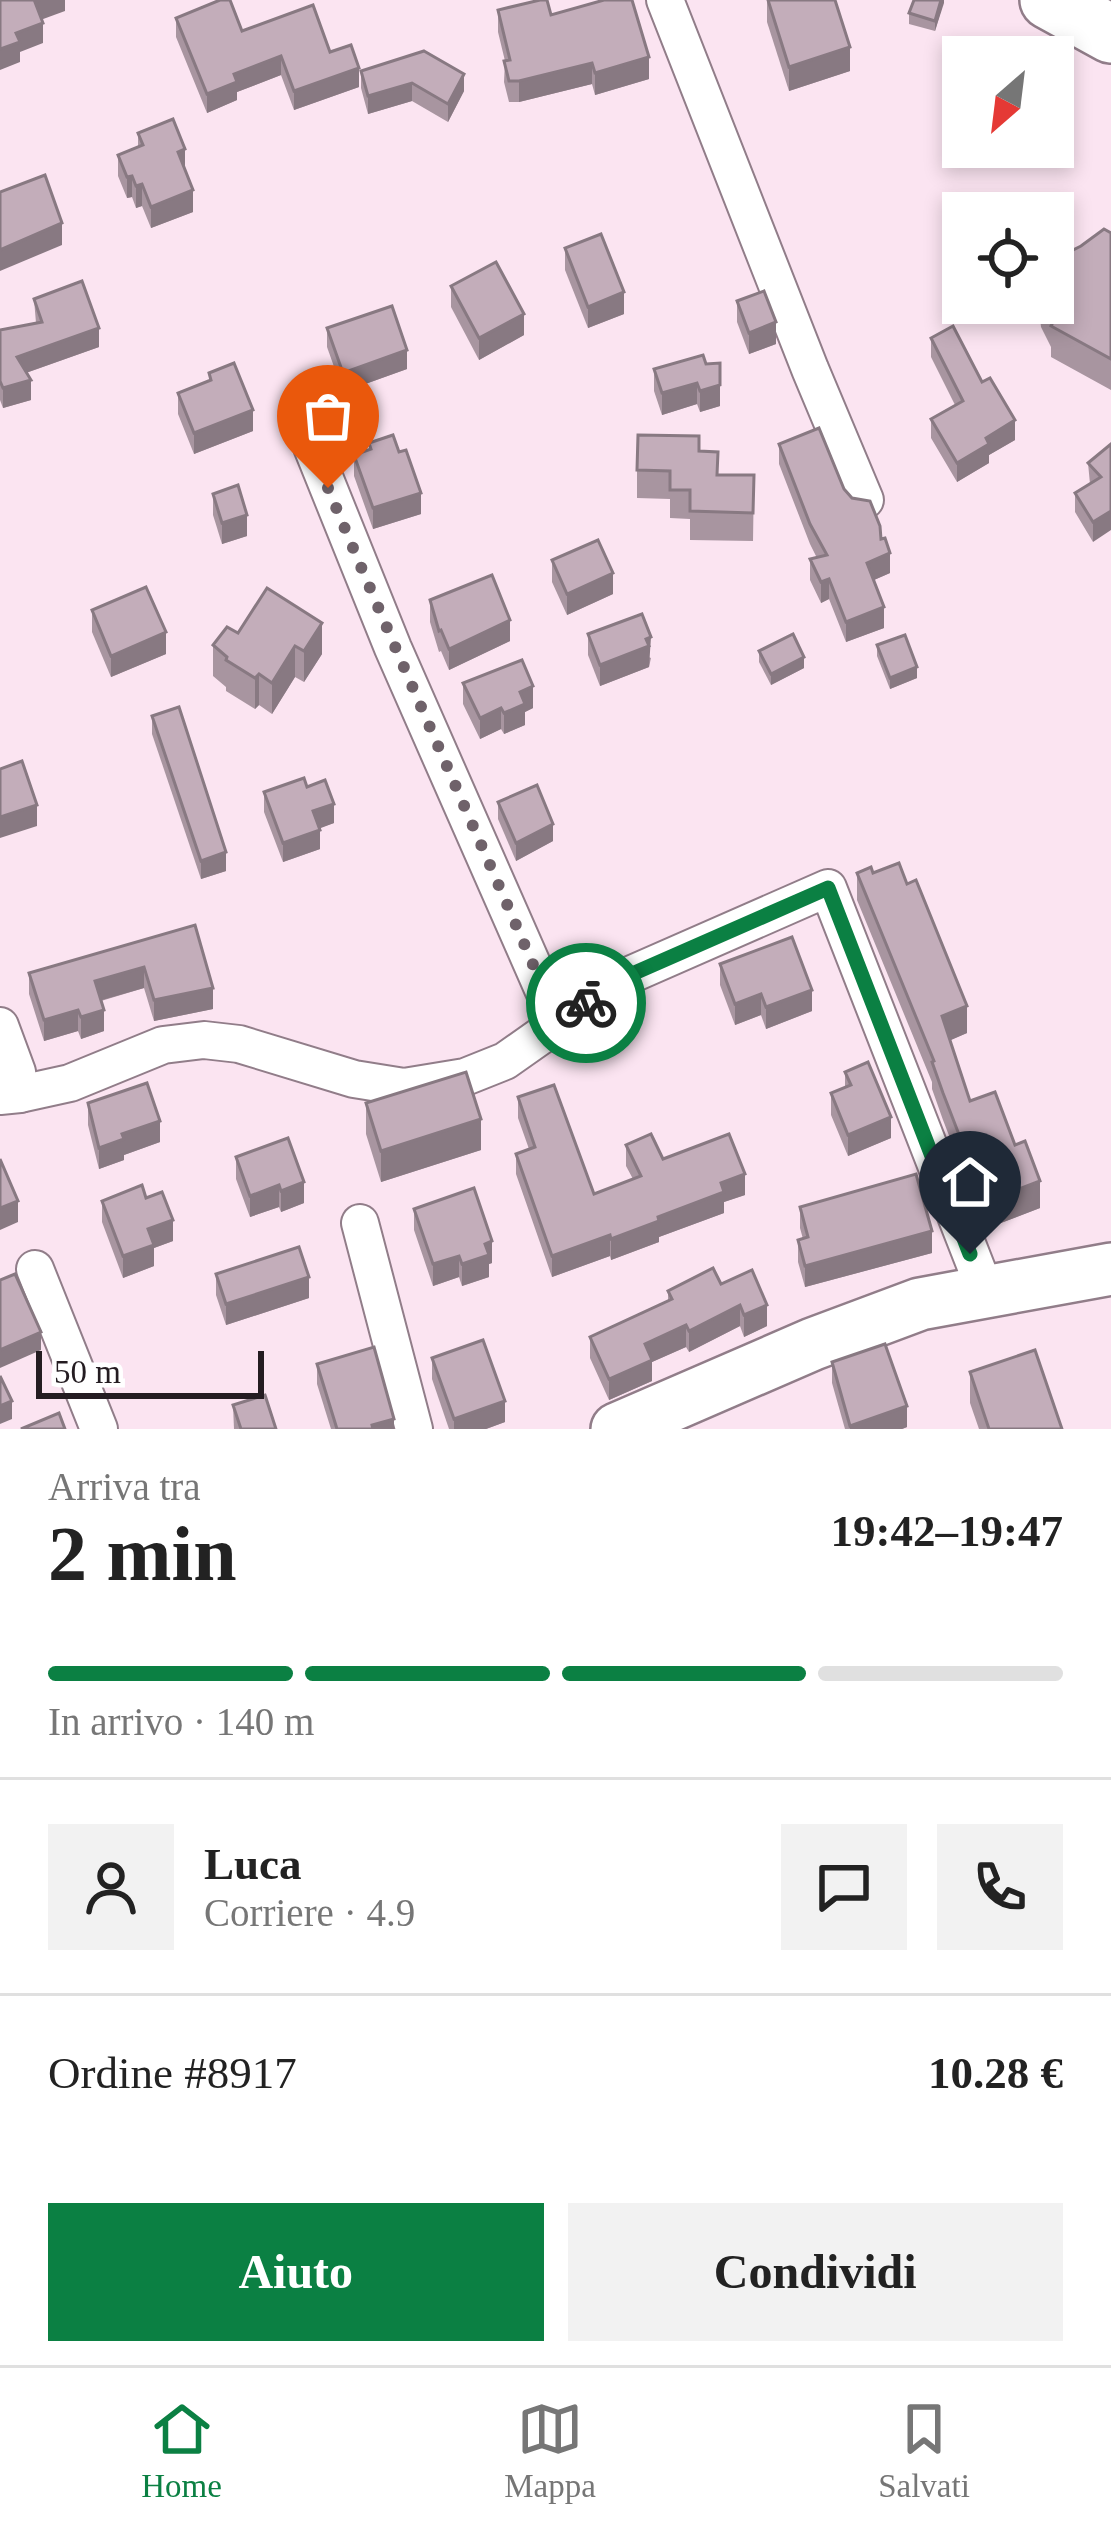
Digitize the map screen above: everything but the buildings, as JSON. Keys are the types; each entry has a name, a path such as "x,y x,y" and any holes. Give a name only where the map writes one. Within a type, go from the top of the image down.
{"street":[{"path":"664,0 865,500"},
{"path":"312,447 393,648 558,1023"},
{"path":"0,1026 16,1072 10,1095 70,1083 163,1045 204,1040 238,1045 354,1079 404,1087 465,1077 505,1061 623,978 828,888 986,1290"},
{"path":"359,1222 414,1429"},
{"path":"616,1429 813,1344 920,1304 1111,1268"},
{"path":"35,1269 99,1429"}],"way so far":[{"path":"328,488 558,1023 586,1003"}],"route":[{"path":"586,1003 623,978 828,888 970,1254"}]}
